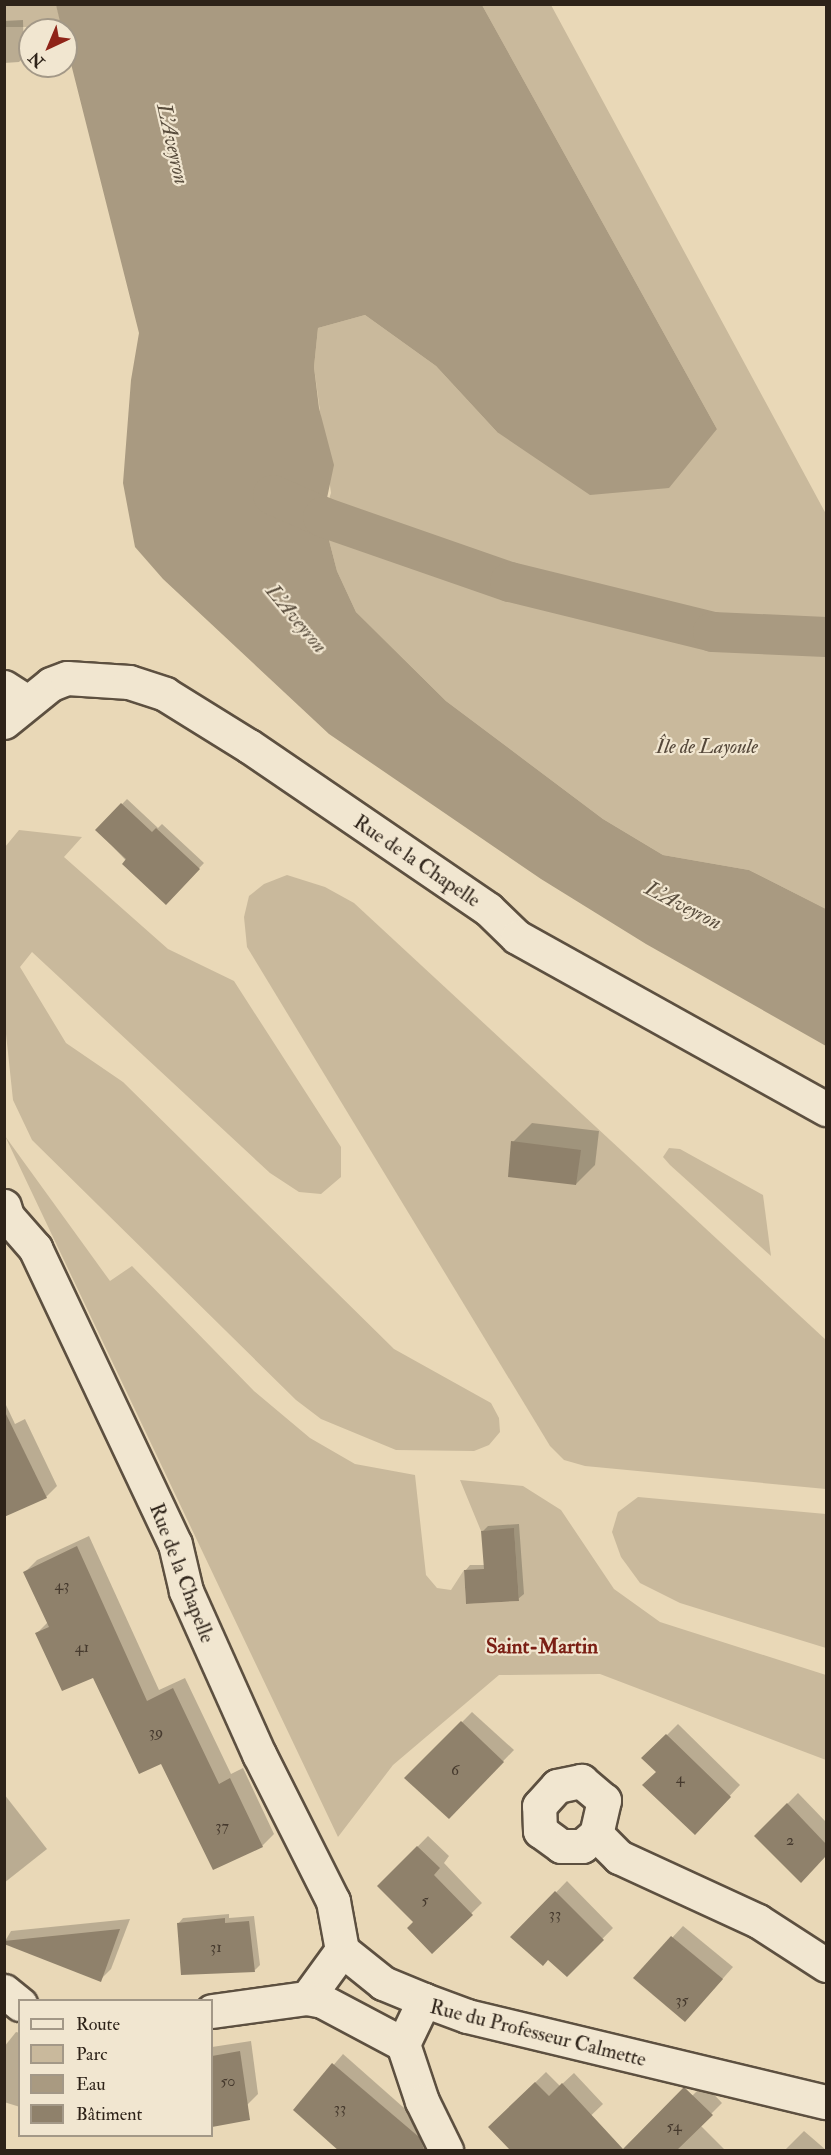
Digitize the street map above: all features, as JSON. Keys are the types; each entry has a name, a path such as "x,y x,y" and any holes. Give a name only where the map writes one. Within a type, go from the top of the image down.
{"street":[{"name":"Rue de la Chapelle","path":"12,704 67,678 129,682 165,694 478,903 517,937 826,1109"},
{"name":"Rue de la Chapelle","path":"4,1206 7,1216 35,1248 175,1544 190,1601 259,1754 333,1901 342,1950"},
{"path":"597,1834 619,1857 758,1921 826,1965"},
{"path":"307,1998 342,1950 383,1983 424,2000"},
{"path":"4,1991 18,2002"},
{"path":"213,2011 307,1998 322,2001 403,2044 422,2101 446,2151"},
{"name":"Rue du Professeur Calmette","path":"403,2044 424,2000 467,2016 826,2102"}],"green space":[{"path":"56,4 60,18 18,18 18,27 5,27 5,5"},
{"name":"Île de Layoule","path":"482,5 551,5 826,514 826,909 749,870 663,855 603,819 446,701 356,612 337,571 323,517 331,493 314,367 318,328 365,315 436,366 497,432 717,429"},
{"path":"19,830 82,837 64,857 168,949 234,981 341,1147 341,1177 321,1194 299,1192 270,1173 32,952 20,967 66,1043 123,1082 394,1349 491,1403 499,1418 500,1432 489,1445 474,1451 396,1450 321,1419 296,1400 32,1140 13,1100 4,1015 5,847"},
{"path":"287,875 325,887 354,903 826,1340 826,1489 585,1466 564,1460 550,1446 247,947 244,917 249,896 264,884"},
{"path":"5,1136 110,1281 132,1266 254,1391 310,1438 355,1464 415,1475 426,1575 437,1588 451,1590 464,1570 466,1604 519,1601 514,1529 481,1531 460,1480 523,1486 561,1510 614,1589 660,1622 826,1675 826,1760 600,1674 499,1675 393,1765 338,1837"},
{"path":"669,1148 680,1149 763,1195 771,1256 670,1165 663,1157"},
{"path":"638,1497 826,1514 826,1648 680,1603 640,1583 621,1557 612,1532 618,1512"}],"water":[{"name":"L'Aveyron","path":"56,5 482,5 717,429 669,488 590,495 497,432 436,366 365,315 318,328 314,367 319,408 334,465 323,517 337,571 356,612 446,701 603,819 663,855 749,870 826,909 826,1046 646,944 541,879 329,734 163,579 135,547 123,483 131,380 139,333 75,78 78,78 78,18 59,18"}],"building":[{"path":"121,803 152,832 156,828 200,869 166,905 122,864 126,859 95,830"},
{"path":"511,1141 581,1150 576,1185 508,1177"},
{"path":"4,1410 47,1498 4,1517"},
{"path":"514,1528 519,1601 466,1604 464,1570 484,1569 481,1531"},
{"path":"77,1546 147,1701 173,1688 219,1784 230,1778 263,1847 213,1870 161,1764 139,1774 93,1678 62,1691 35,1633 49,1627 23,1572"},
{"path":"461,1721 504,1762 449,1819 404,1778"},
{"path":"666,1734 731,1797 695,1835 642,1785 656,1772 641,1758"},
{"path":"787,1803 826,1844 826,1856 801,1883 754,1836"},
{"path":"417,1846 440,1868 434,1875 473,1915 432,1954 407,1928 413,1922 377,1886"},
{"path":"555,1891 604,1940 567,1977 548,1960 543,1966 510,1937"},
{"path":"225,1918 225,1923 249,1921 255,1972 181,1975 177,1923"},
{"path":"120,1929 101,1982 4,1944 4,1941"},
{"path":"671,1936 723,1979 685,2022 633,1978"},
{"path":"240,2051 250,2120 213,2127 213,2056"},
{"path":"332,2063 419,2137 425,2151 339,2151 293,2110"},
{"path":"535,2082 549,2096 562,2083 623,2149 684,2087 713,2115 676,2151 511,2151 488,2127"}],"waterway":[{"path":"273,495 323,517 510,582 713,632 826,637"}],"district":[{"name":"Saint-Martin","path":"542,1647"}]}
